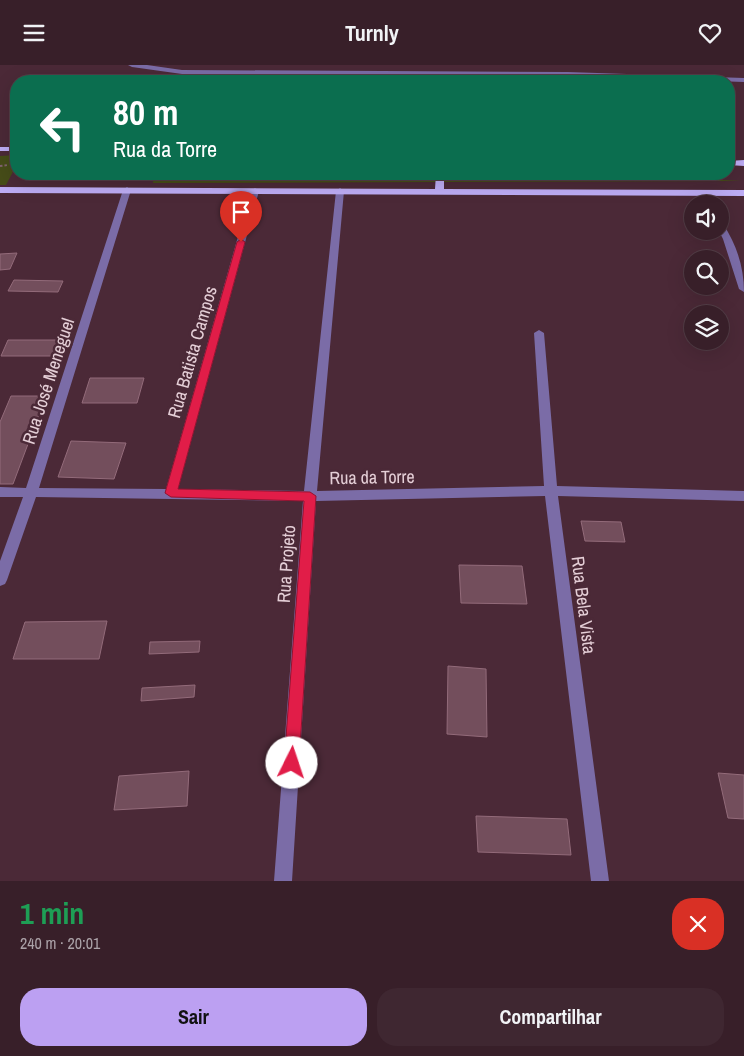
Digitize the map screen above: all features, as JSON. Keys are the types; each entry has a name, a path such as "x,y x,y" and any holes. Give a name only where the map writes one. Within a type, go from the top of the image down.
{"main road":[{"path":"439,192 440,180"},
{"path":"0,189 744,193"}],"street":[{"path":"132,65 184,69 346,73 597,75"},
{"name":"Rua José Meneguel","path":"0,580 31,492 127,190"},
{"name":"Rua Batista Campos","path":"171,493 255,191"},
{"name":"Rua Projeto","path":"283,881 310,496 340,191"},
{"path":"728,240 744,289"},
{"name":"Rua Bela Vista","path":"539,333 551,491 600,881"},
{"name":"Rua da Torre","path":"0,492 310,496 551,491 744,496"}],"green space":[{"path":"10,155 10,177 6,185 0,185 0,156"},
{"path":"153,180 742,181 153,183"}],"building":[{"path":"17,253 10,269 0,270 0,254"},
{"path":"14,280 63,281 58,292 8,291"},
{"path":"8,340 66,340 60,356 1,356"},
{"path":"90,378 144,378 137,403 82,403"},
{"path":"11,396 46,396 13,484 0,484 0,422"},
{"path":"71,441 126,443 114,479 58,477"},
{"path":"581,521 621,522 625,542 585,541"},
{"path":"459,565 522,566 527,604 461,603"},
{"path":"107,621 99,659 13,659 25,622"},
{"path":"200,641 199,652 149,654 150,642"},
{"path":"448,666 486,669 487,737 447,734"},
{"path":"195,685 194,697 141,701 142,688"},
{"path":"189,771 187,806 114,810 119,776"},
{"path":"718,773 744,775 744,819 728,818"},
{"path":"476,816 567,819 571,855 478,852"}],"route":[{"path":"241,242 171,493 310,496 292,763"}]}
